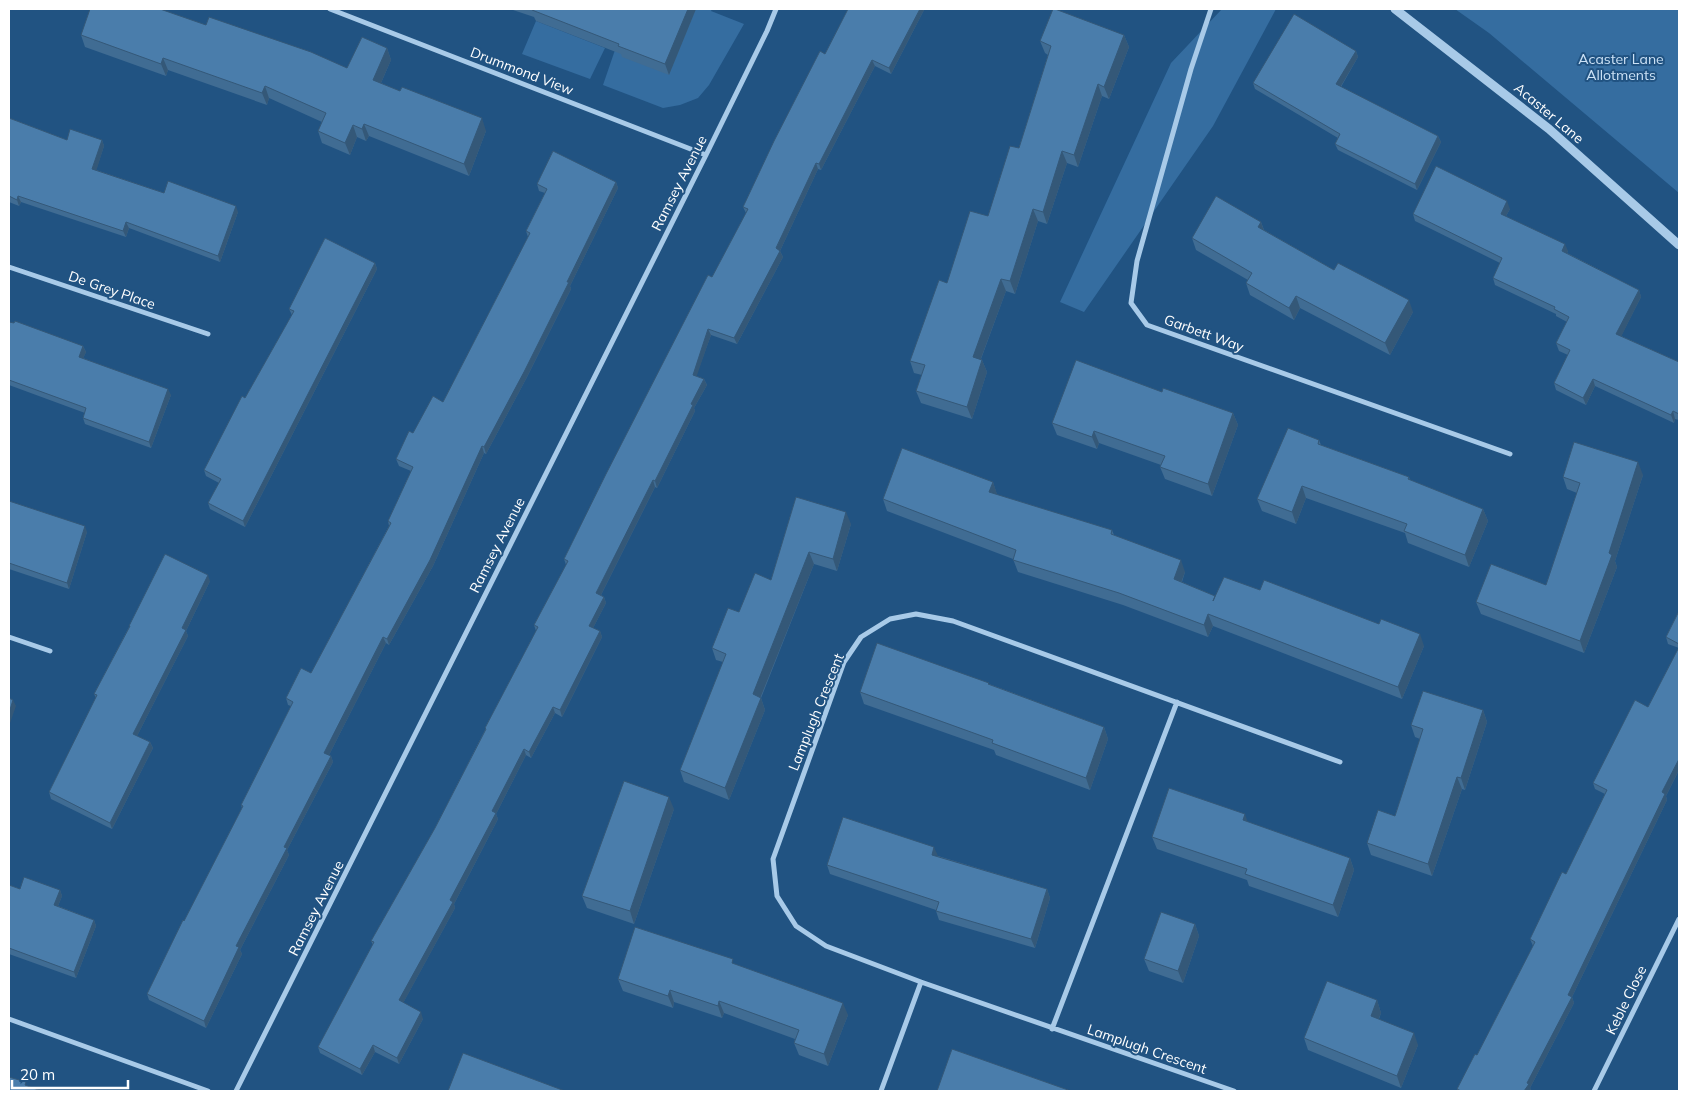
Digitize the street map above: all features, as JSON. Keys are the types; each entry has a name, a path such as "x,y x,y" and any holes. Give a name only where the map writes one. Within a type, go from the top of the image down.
{"street":[{"name":"Drummond View","path":"330,9 706,155"},
{"name":"Ramsey Avenue","path":"236,1091 706,155 776,9"},
{"name":"Garbett Way","path":"1211,9 1191,70 1138,261 1131,303 1147,325 1510,454"},
{"name":"Acaster Lane","path":"1395,9 1549,129 1679,245"},
{"name":"De Grey Place","path":"9,267 208,334"},
{"name":"Lamplugh Crescent","path":"1234,1091 1052,1029 826,946 796,926 777,896 773,859 844,662 861,637 890,619 916,614 953,621 1340,762"},
{"path":"9,637 50,651"},
{"path":"1052,1029 1177,702"},
{"name":"Keble Close","path":"1594,1091 1679,919"},
{"path":"881,1091 921,982"},
{"path":"9,1018 208,1091"}],"green space":[{"path":"664,9 712,9 711,11 744,24 709,85 698,98 680,105 663,108 603,85 615,50"},
{"path":"1222,9 1276,9 1213,126 1084,312 1060,302 1171,63"},
{"name":"Acaster Lane Allotments","path":"1455,9 1679,9 1679,193 1489,33"},
{"path":"536,21 605,48 590,79 522,54"}],"building":[{"path":"90,9 160,9 206,25 209,17 311,52 347,68 362,37 387,48 373,80 400,91 402,87 482,118 464,164 364,124 362,129 353,125 345,143 318,131 326,113 265,86 262,93 163,58 161,64 81,35"},
{"path":"533,9 688,9 665,64"},
{"path":"848,9 920,9 889,68 872,60 819,164 816,163 776,248 780,251 734,338 708,329 693,375 704,379 691,404 693,405 596,593 604,597 589,626 600,631 560,710 553,707 529,752 524,749 492,811 496,813 450,900 453,902 399,1000 421,1012 397,1058 373,1045 360,1069 318,1047 374,942 371,941 435,828 538,627 534,625 568,561 564,559 606,474 708,275 712,277 748,209 743,207 774,141 820,51 825,54"},
{"path":"1053,9 1124,35 1104,87 1098,84 1074,155 1062,151 1043,212 1033,209 1010,281 1001,279 973,357 982,360 967,407 916,391 925,365 910,361 939,280 947,283 970,211 988,216 1010,146 1019,148 1051,46 1040,41"},
{"path":"1294,14 1356,51 1336,84 1438,136 1415,184 1335,144 1340,134 1253,83"},
{"path":"9,118 67,140 70,129 102,140 92,169 164,193 168,181 236,206 218,256 126,222 123,231 18,196 17,200 9,196"},
{"path":"553,151 616,182 524,372 484,447 482,446 430,560 387,639 383,637 324,753 331,756 284,847 287,848 236,946 239,947 204,1021 147,994 183,920 243,806 241,805 293,702 286,698 301,668 311,673 391,523 388,521 413,467 396,459 409,431 413,433 433,396 443,402 530,233 526,231 547,189 537,184"},
{"path":"1436,166 1507,201 1501,214 1565,244 1562,251 1639,290 1616,334 1679,362 1679,414 1673,411 1671,415 1593,379 1583,398 1554,383 1570,350 1556,343 1569,317 1554,309 1555,307 1493,278 1502,258 1413,214"},
{"path":"1216,196 1261,222 1258,227 1334,270 1338,263 1409,300 1385,343 1296,296 1289,308 1246,283 1252,273 1192,238"},
{"path":"325,238 375,263 243,521 208,503 221,479 204,470 242,396 245,398 294,311 289,309"},
{"path":"15,321 83,346 79,357 168,389 149,442 83,418 86,408 9,380 9,322 14,323"},
{"path":"1076,360 1162,392 1163,388 1233,413 1208,484 1160,467 1165,456 1094,431 1092,437 1052,423"},
{"path":"1288,428 1319,440 1318,444 1409,477 1408,479 1483,509 1465,555 1404,531 1407,524 1302,486 1292,512 1257,499"},
{"path":"1574,442 1638,462 1609,553 1612,555 1580,641 1476,602 1491,564 1546,585 1580,483 1563,477"},
{"path":"902,448 993,482 989,492 1112,530 1111,534 1181,560 1174,579 1215,596 1213,601 1224,577 1260,590 1264,580 1379,624 1381,619 1420,634 1398,687 1208,614 1204,625 1119,593 1013,560 1016,550 883,499"},
{"path":"796,497 846,512 833,559 809,552 753,694 761,698 725,788 680,770 726,654 712,648 728,608 739,612 755,573 771,580"},
{"path":"9,501 85,526 67,583 9,563"},
{"path":"165,554 208,575 182,628 186,630 133,734 150,742 110,823 49,792 97,695 94,694"},
{"path":"1679,611 1679,644 1666,637"},
{"path":"877,643 1104,727 1086,778 992,743 993,740 860,692"},
{"path":"1679,647 1679,759 1662,792 1665,794 1568,995 1572,997 1524,1091 1461,1091 1457,1089 1475,1054 1477,1055 1535,942 1530,939 1562,872 1566,874 1607,790 1593,783 1635,700 1648,707"},
{"path":"1423,691 1483,710 1461,778 1457,777 1428,864 1367,843 1378,810 1395,816 1423,729 1411,725"},
{"path":"9,698 13,700 9,713"},
{"path":"624,781 669,797 630,911 582,896"},
{"path":"1169,788 1245,814 1243,820 1350,858 1333,905 1245,874 1247,869 1152,837"},
{"path":"843,817 934,847 932,855 1047,889 1031,939 936,911 939,902 827,865"},
{"path":"24,877 60,890 54,905 94,920 74,972 9,948 9,885 20,889"},
{"path":"1161,912 1195,924 1178,971 1144,959"},
{"path":"635,927 733,959 732,963 843,1003 824,1054 794,1043 799,1030 719,1001 718,1006 670,990 668,996 618,979"},
{"path":"1327,981 1377,1000 1371,1016 1414,1033 1397,1076 1304,1038"},
{"path":"952,1049 1071,1091 937,1091"},
{"path":"463,1053 565,1091 448,1091"},
{"path":"9,1077 26,1082 25,1085 41,1091 9,1091"}]}
